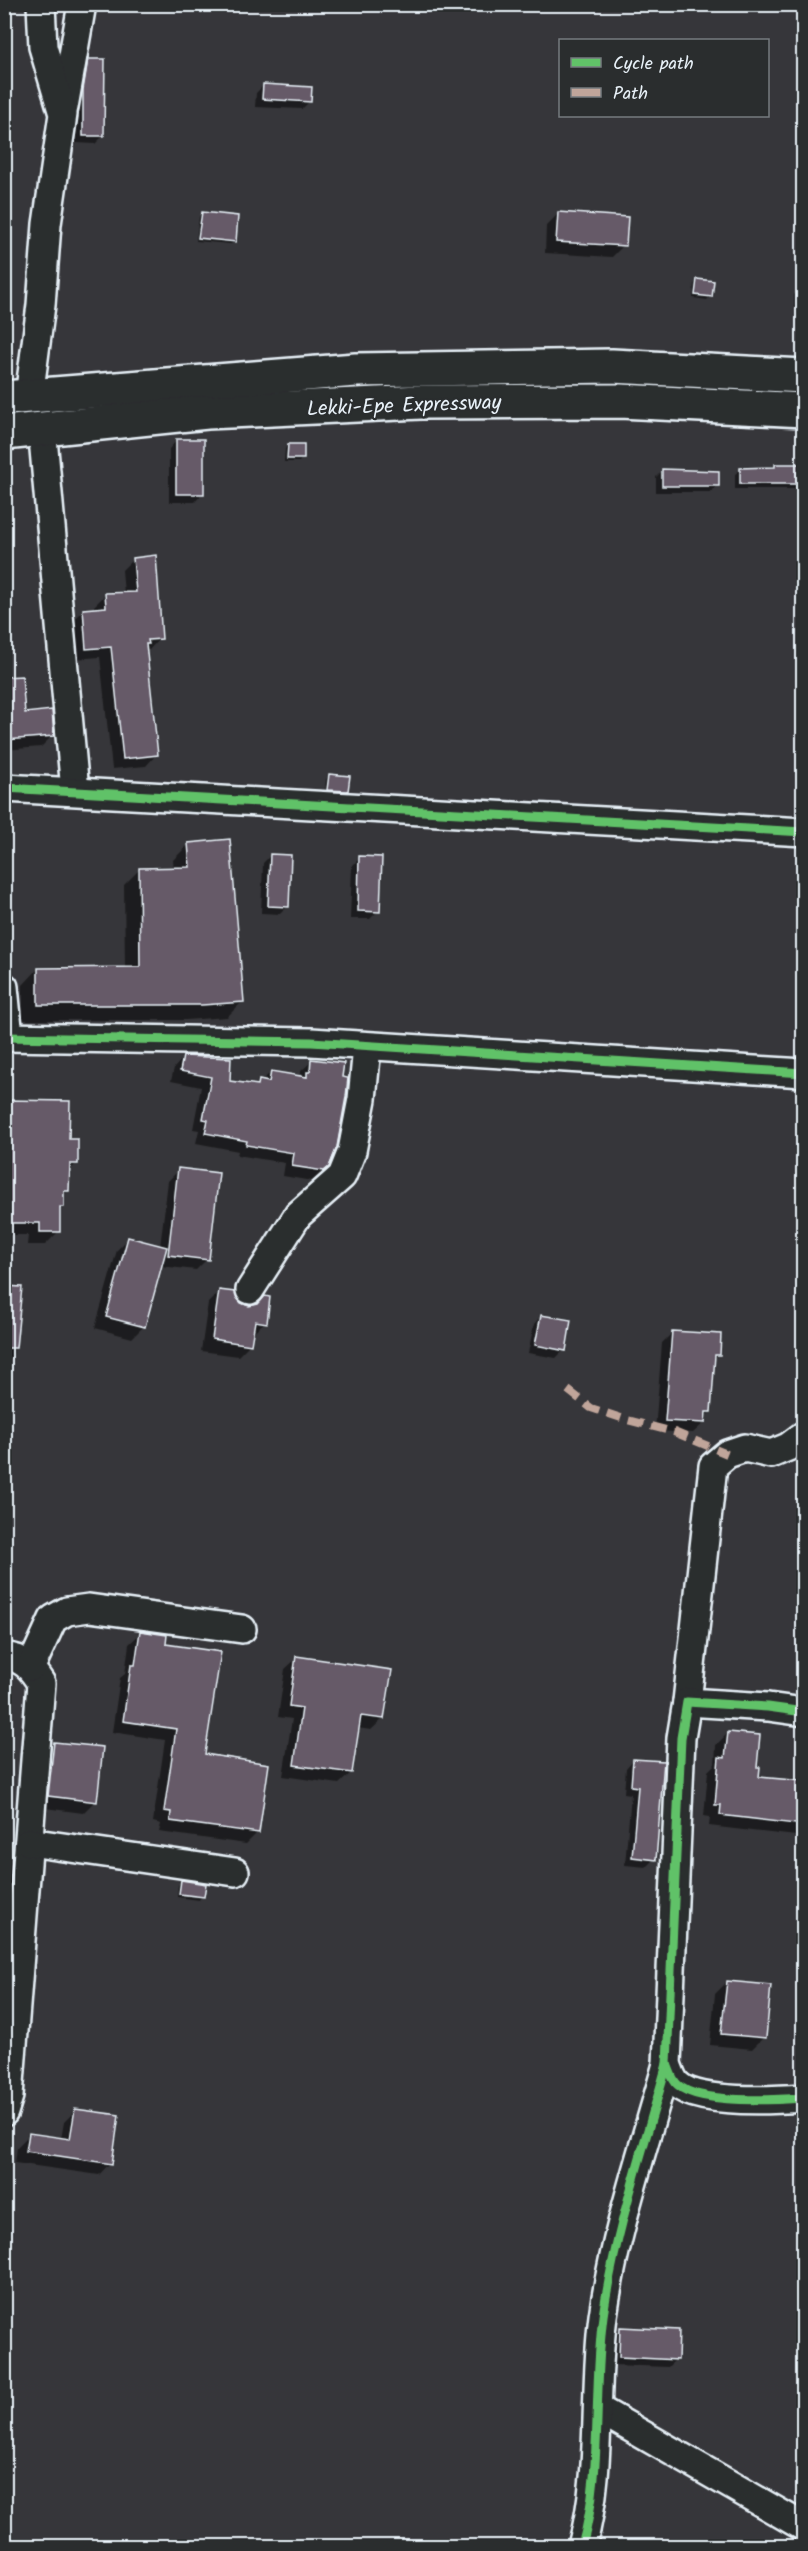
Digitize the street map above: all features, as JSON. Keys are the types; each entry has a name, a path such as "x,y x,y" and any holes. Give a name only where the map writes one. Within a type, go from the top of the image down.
{"highway":[{"name":"Lekki-Epe Expressway","path":"17,398 356,370 612,366 804,376"},
{"name":"Lekki-Epe Expressway","path":"4,433 207,412 421,402 620,401 804,410"}],"street":[{"path":"41,4 43,47 63,114"},
{"path":"17,398 41,305 47,224 82,4"},
{"path":"42,428 75,791"},
{"path":"4,788 804,832"},
{"path":"4,987 7,1037 310,1042 804,1073"},
{"path":"250,1290 298,1215 342,1176 354,1141 362,1099 367,1047"},
{"path":"582,2547 586,2529 598,2409 603,2318 612,2264 667,2064 681,1738 713,1467 727,1454 745,1448 771,1454 788,1447 804,1435"},
{"path":"31,1667 53,1618 67,1611 89,1608 242,1629"},
{"path":"4,1658 15,1657 31,1667 41,1683 29,1842 14,1907 9,2096 4,2112"},
{"path":"687,1702 768,1707 804,1712"},
{"path":"29,1842 235,1872"},
{"path":"667,2064 676,2084 688,2093 716,2098 804,2098"},
{"path":"598,2409 804,2527"}],"building":[{"path":"88,59 105,59 104,136 83,136 83,90"},
{"path":"263,84 312,87 311,102 262,99"},
{"path":"202,212 238,216 236,242 198,238"},
{"path":"558,212 628,217 626,246 556,242"},
{"path":"697,279 714,281 712,297 695,295"},
{"path":"176,439 204,439 204,494 176,494"},
{"path":"288,444 304,444 304,459 287,459"},
{"path":"775,464 804,464 804,484 740,484 740,468 775,467"},
{"path":"662,469 719,471 719,486 662,486"},
{"path":"156,555 162,639 148,640 149,644 146,644 158,755 123,759 111,647 86,649 83,609 106,607 105,593 136,592 133,558"},
{"path":"22,676 25,713 52,710 54,736 6,740 4,677"},
{"path":"329,774 350,776 348,791 327,790"},
{"path":"230,839 244,1002 202,1005 38,1005 38,968 140,967 139,868 190,867 188,843"},
{"path":"270,854 291,855 289,907 268,906"},
{"path":"359,856 382,857 380,912 358,911"},
{"path":"183,1056 231,1058 230,1081 258,1085 259,1080 269,1082 271,1071 307,1077 307,1072 310,1072 311,1059 344,1063 342,1077 348,1078 346,1097 337,1147 329,1167 324,1171 292,1166 294,1153 246,1145 247,1141 205,1133 208,1120 203,1119 211,1077 180,1071"},
{"path":"5,1100 70,1101 69,1139 78,1139 78,1164 70,1164 69,1191 64,1191 64,1207 60,1207 60,1232 40,1232 40,1223 4,1223"},
{"path":"178,1168 219,1173 209,1260 168,1255"},
{"path":"128,1237 167,1247 145,1327 106,1317"},
{"path":"4,1286 22,1287 16,1348 4,1348"},
{"path":"219,1290 235,1292 241,1303 249,1306 258,1304 265,1296 270,1297 267,1323 255,1321 251,1345 212,1339"},
{"path":"541,1315 571,1320 566,1351 535,1345"},
{"path":"672,1331 721,1334 720,1355 715,1355 711,1412 706,1412 705,1423 665,1421"},
{"path":"140,1631 167,1635 166,1644 221,1652 205,1754 269,1764 259,1833 170,1821 171,1812 164,1811 176,1729 123,1721 131,1665 135,1665"},
{"path":"296,1656 392,1670 384,1719 361,1716 352,1773 294,1765 302,1708 289,1706"},
{"path":"728,1732 760,1735 757,1767 760,1767 759,1777 804,1781 804,1825 720,1815 721,1805 715,1805 719,1757 725,1758"},
{"path":"54,1742 103,1747 97,1802 48,1796"},
{"path":"633,1759 664,1761 656,1860 632,1857 638,1787 631,1786"},
{"path":"181,1880 206,1884 204,1897 179,1894"},
{"path":"727,1981 771,1985 766,2038 721,2034"},
{"path":"75,2109 119,2115 112,2164 26,2151 29,2133 70,2139"},
{"path":"620,2327 679,2330 678,2360 619,2357"}],"marked path":[{"path":"568,1390 591,1408 674,1432 727,1454"}],"cycle path":[{"path":"4,788 804,832"},
{"path":"4,1037 311,1042 804,1073"},
{"path":"804,1712 768,1707 687,1702 681,1738 667,2064 678,2085 702,2095 738,2099 804,2098"},
{"path":"582,2546 593,2490 600,2345 608,2284 631,2189 667,2064"}]}
